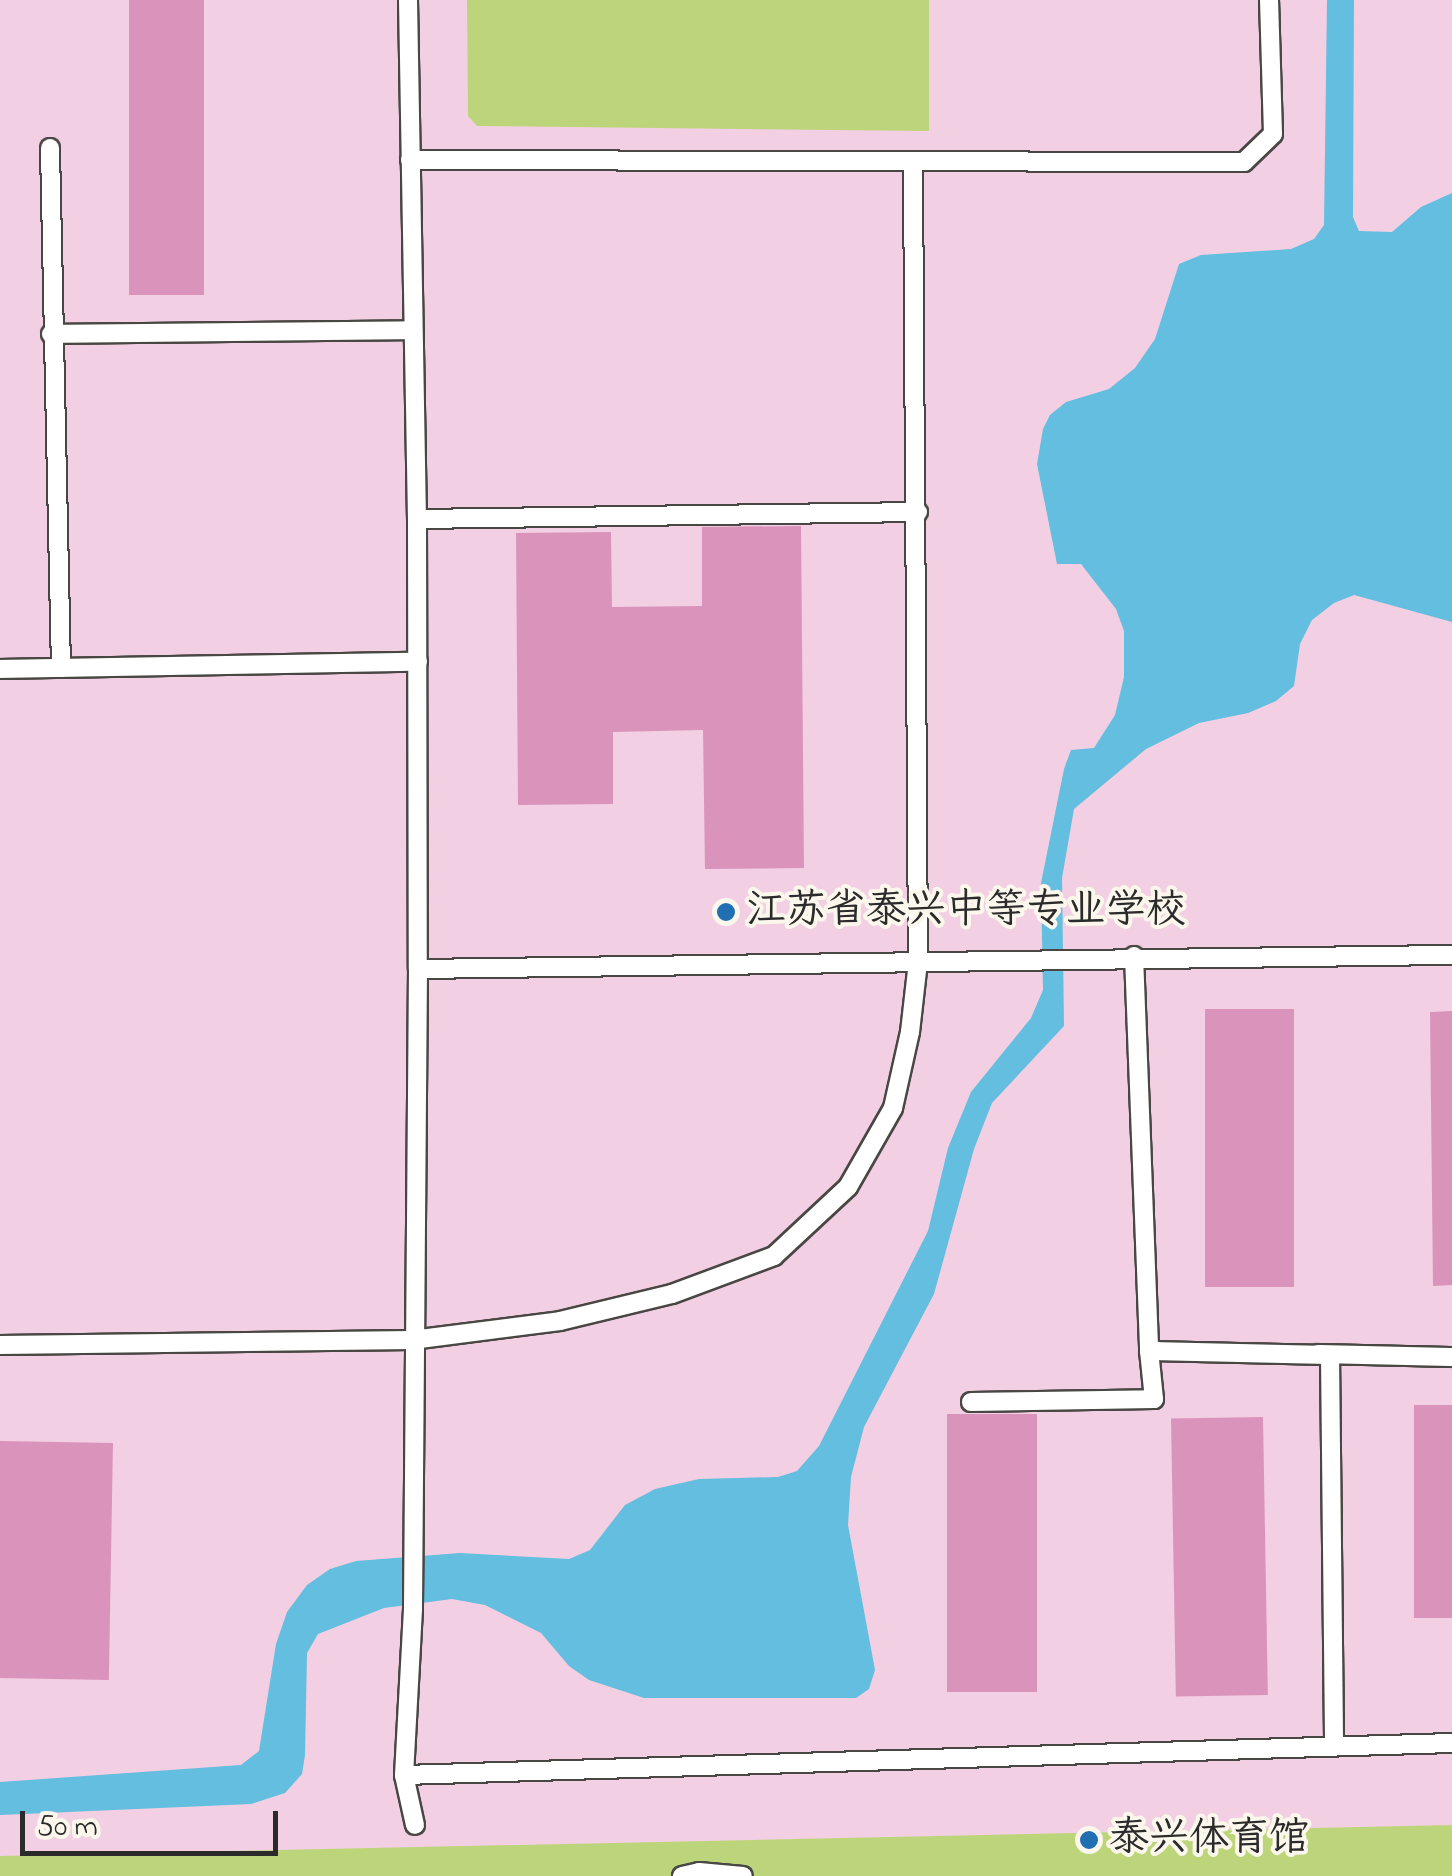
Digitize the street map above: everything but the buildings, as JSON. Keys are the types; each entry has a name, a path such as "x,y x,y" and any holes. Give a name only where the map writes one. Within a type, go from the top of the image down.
{"lane":[{"path":"408,0 418,519 418,969 412,1340 413,1609 404,1775 414,1825"},
{"path":"410,160 1244,162 1272,134 1269,0"},
{"path":"50,148 51,334 62,668"},
{"path":"0,1346 412,1340 560,1321 672,1294 774,1256 848,1187 893,1108 910,1032 918,962 913,161"},
{"path":"51,334 412,330"},
{"path":"418,519 918,512"},
{"path":"0,668 418,662"},
{"path":"418,969 1024,961 1134,956 1452,955"},
{"path":"972,1402 1154,1399 1134,956"},
{"path":"1149,1351 1452,1357"},
{"path":"1149,1351 1330,1355 1334,1744"},
{"path":"404,1775 1452,1743"},
{"path":"682,1876 743,1876"}],"shaded area":[{"name":"江苏省泰兴中等专业学校","path":"0,0 1452,0 1452,1856 0,1856"}],"green space":[{"path":"467,0 929,0 929,131 477,126 468,116"},
{"name":"泰兴体育馆","path":"1452,1825 1452,1876 0,1876 0,1856"}],"water":[{"path":"1327,0 1354,0 1353,217 1359,231 1392,232 1421,207 1452,193 1452,622 1354,595 1334,603 1312,620 1300,644 1294,686 1276,701 1248,713 1199,723 1146,749 1074,809 1062,878 1064,1026 992,1103 974,1149 934,1294 864,1427 851,1477 848,1525 875,1670 869,1689 856,1698 644,1698 589,1680 569,1666 541,1633 485,1605 452,1599 384,1608 318,1634 307,1653 305,1755 302,1774 285,1793 251,1804 0,1815 0,1782 241,1765 259,1751 276,1644 287,1612 307,1585 330,1569 356,1561 460,1553 569,1559 590,1550 625,1505 655,1489 699,1479 778,1477 797,1471 819,1446 928,1231 948,1148 971,1092 1031,1018 1043,990 1041,883 1064,769 1071,750 1094,748 1115,715 1124,677 1124,631 1116,609 1081,564 1057,564 1037,464 1043,429 1050,415 1066,402 1109,389 1135,368 1155,339 1179,264 1201,255 1291,249 1314,239 1324,225"}],"place":[{"name":"江苏省泰兴中等专业学校","path":"726,912"},
{"name":"泰兴体育馆","path":"1089,1840"}]}
